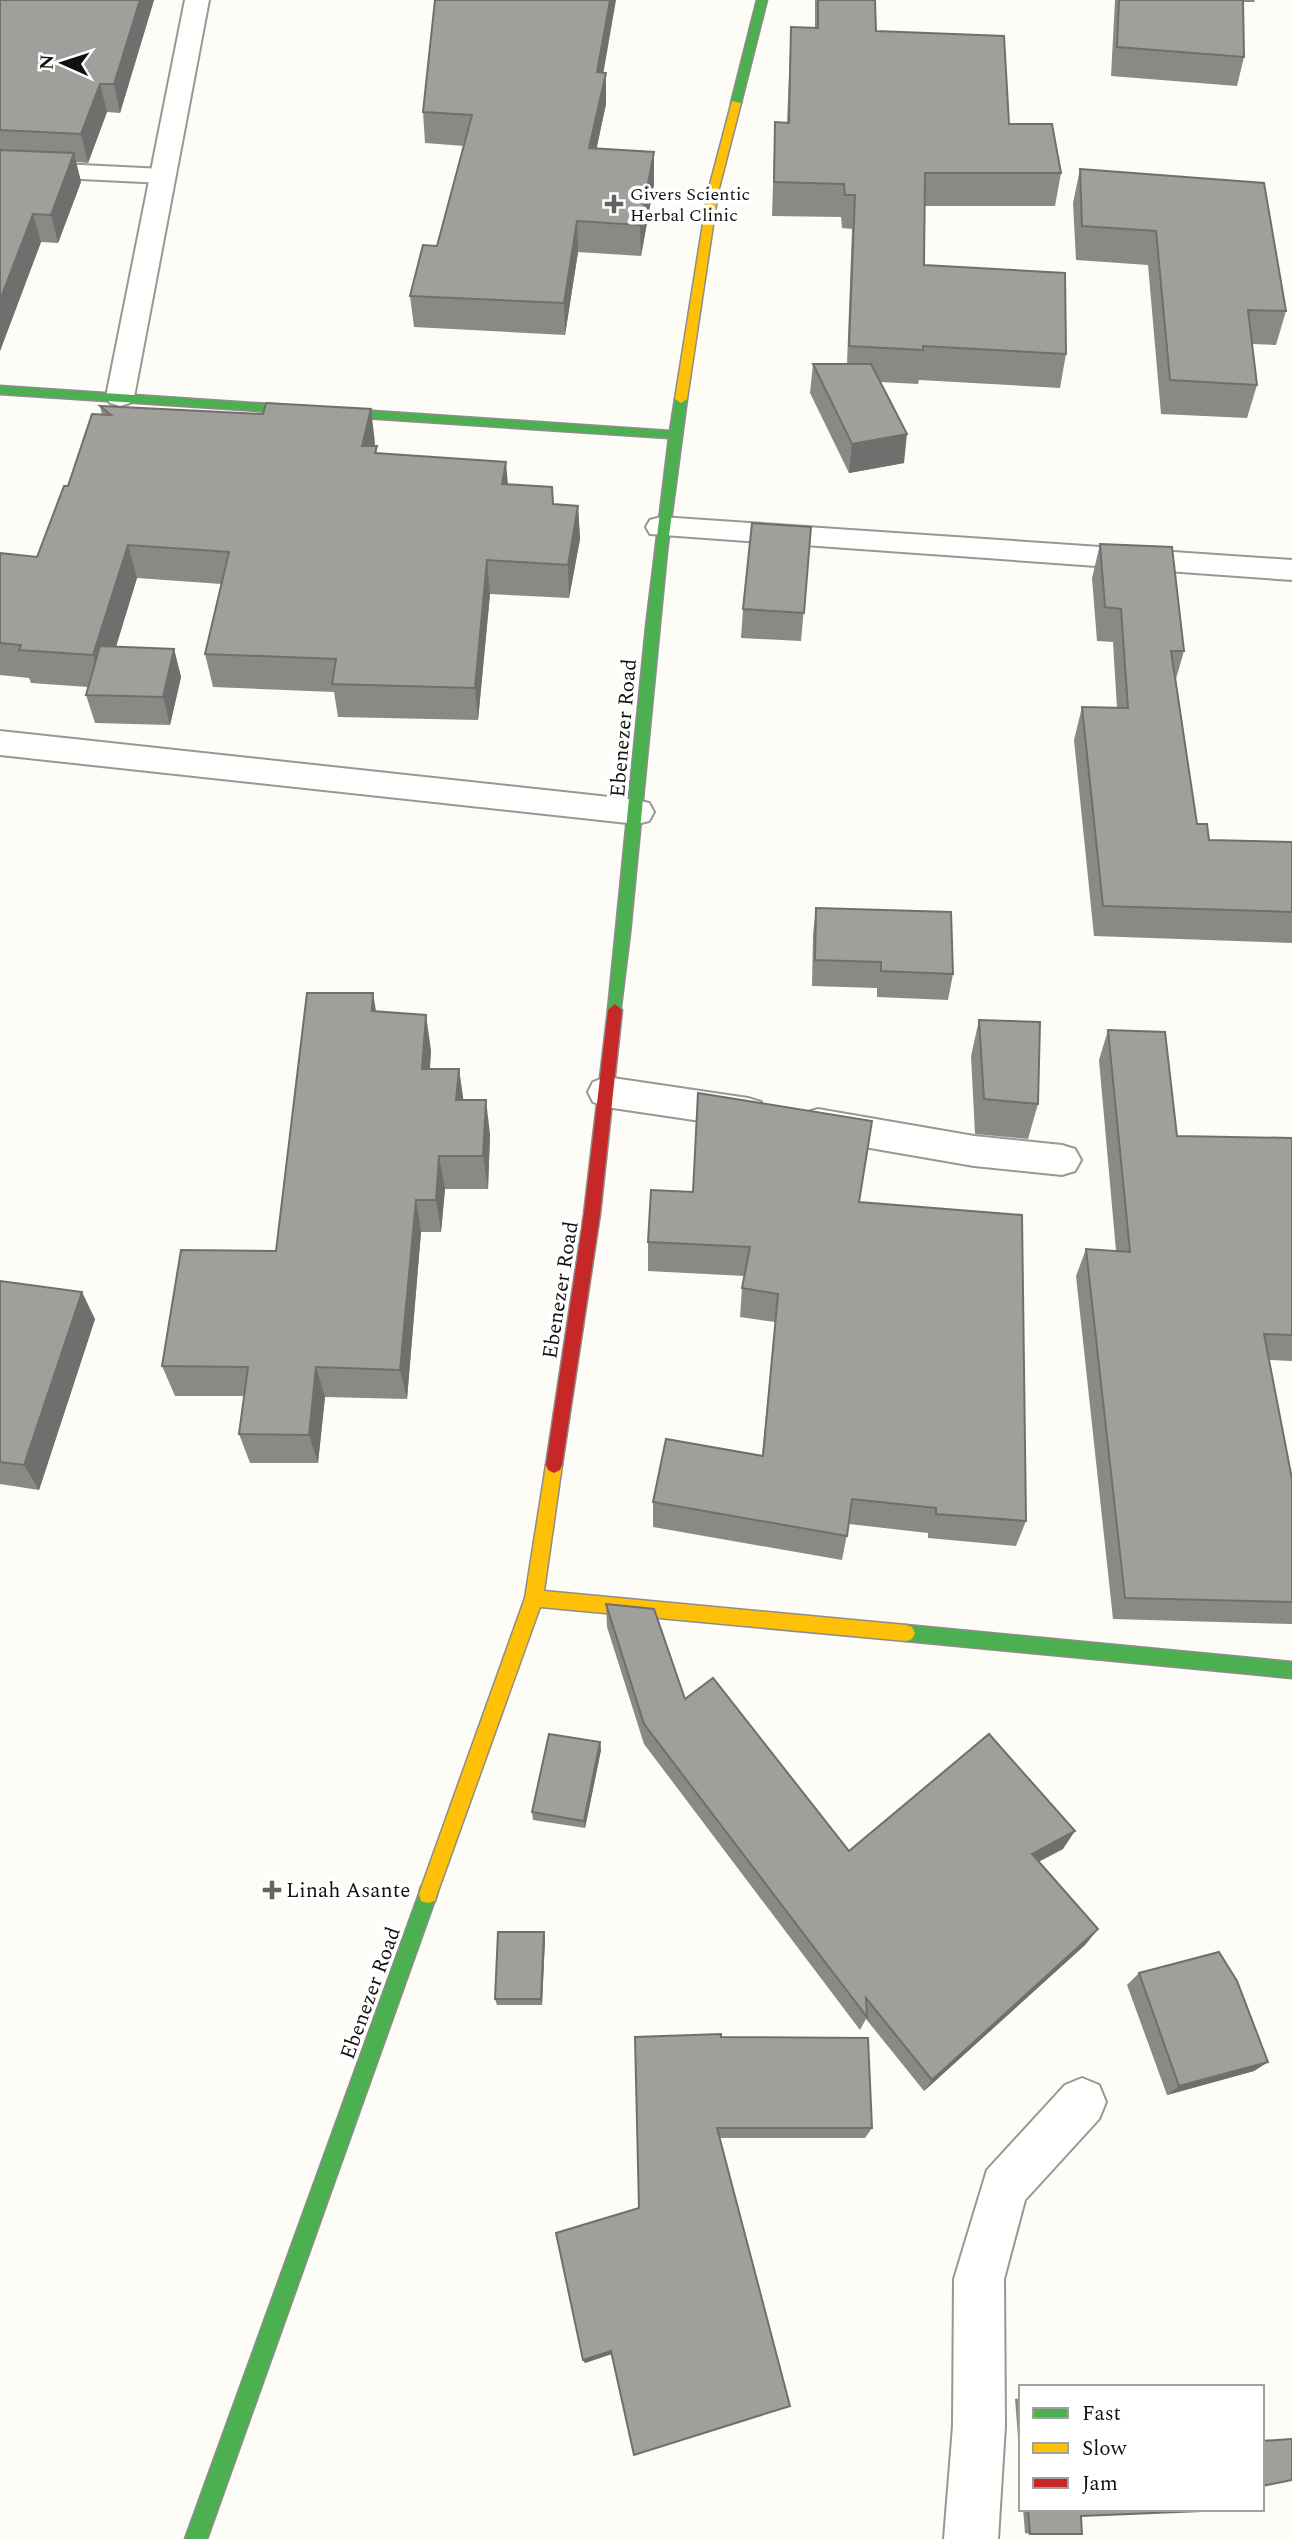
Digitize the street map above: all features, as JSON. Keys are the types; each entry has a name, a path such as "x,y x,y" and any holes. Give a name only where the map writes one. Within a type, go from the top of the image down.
{"street":[{"path":"120,397 197,0"},
{"name":"Ebenezer Road","path":"196,2539 534,1598 592,1214 637,812 661,527 713,192 762,0"},
{"path":"0,390 676,435"},
{"path":"661,527 1292,570"},
{"path":"1,745 637,812"},
{"path":"606,1092 889,1134 974,1151 1062,1160"},
{"path":"534,1598 1292,1670"},
{"path":"971,2539 979,2426 979,2278 1004,2187 1082,2102"}],"lane":[{"path":"0,168 163,176"}],"building":[{"path":"0,0 140,0 114,84 100,84 81,134 0,130"},
{"path":"435,0 610,0 597,72 606,73 589,148 654,152 640,225 577,221 564,303 410,296 423,245 437,246 472,115 423,112"},
{"path":"818,0 875,0 876,31 1004,36 1009,124 1052,124 1061,173 925,173 924,265 1065,273 1066,354 923,346 923,350 849,346 855,195 845,195 844,184 774,182 775,122 789,123 791,27 818,28"},
{"path":"1119,0 1243,0 1244,57 1117,47"},
{"path":"0,150 74,153 51,215 33,214 0,300"},
{"path":"1080,169 1264,183 1286,311 1248,310 1257,385 1170,380 1156,231 1082,226"},
{"path":"813,364 871,364 907,434 852,444"},
{"path":"266,403 371,409 362,446 377,446 375,453 506,462 502,484 552,487 553,504 578,506 568,565 487,560 475,688 332,684 336,659 205,654 229,552 128,545 93,655 19,650 21,645 0,643 0,553 37,557 64,486 68,486 92,414 111,415 100,406 263,414"},
{"path":"752,523 811,527 804,613 743,609"},
{"path":"1100,544 1172,547 1184,651 1171,651 1197,824 1207,824 1209,840 1292,842 1292,912 1103,906 1082,707 1128,708 1121,609 1105,607"},
{"path":"100,646 174,649 163,697 86,695"},
{"path":"816,908 951,912 953,974 881,971 881,962 815,960"},
{"path":"307,993 373,993 372,1011 426,1015 422,1069 459,1069 456,1100 486,1100 483,1156 439,1156 436,1200 416,1200 400,1370 316,1367 309,1435 239,1434 248,1367 162,1366 181,1250 276,1251"},
{"path":"979,1020 1040,1022 1038,1104 984,1099"},
{"path":"1108,1030 1165,1032 1177,1136 1292,1138 1292,1335 1264,1334 1292,1479 1292,1602 1125,1598 1086,1249 1130,1252"},
{"path":"698,1093 872,1121 859,1202 1022,1215 1026,1521 936,1514 936,1508 852,1499 847,1536 653,1502 666,1439 763,1456 778,1294 742,1288 750,1247 648,1242 651,1190 693,1192"},
{"path":"0,1281 82,1292 24,1465 0,1462"},
{"path":"606,1604 654,1609 685,1699 713,1678 849,1851 989,1734 1075,1831 1032,1854 1098,1929 932,2080 866,1998 867,2017 644,1724"},
{"path":"549,1734 600,1742 584,1821 532,1812"},
{"path":"498,1932 544,1932 541,1999 495,1999"},
{"path":"1219,1952 1237,1981 1268,2062 1179,2086 1139,1973"},
{"path":"721,2034 721,2037 868,2038 872,2128 717,2128 790,2406 634,2455 611,2351 583,2360 556,2233 639,2208 635,2037"},
{"path":"1292,2439 1292,2480 1264,2486 1264,2441"},
{"path":"1028,2511 1201,2511 1081,2516 1082,2534 1030,2534"}],"traffic: fast":[{"path":"736,103 762,0"},
{"path":"0,390 676,435"},
{"path":"615,1010 660,551 681,399"},
{"path":"906,1633 1292,1670"},
{"path":"196,2539 428,1894"}],"traffic: slow":[{"path":"681,399 713,192 736,103"},
{"path":"428,1894 534,1598 554,1465"},
{"path":"534,1598 906,1633"}],"traffic: jam":[{"path":"554,1465 592,1214 615,1010"}],"place":[{"name":"Givers Scientic Herbal Clinic","path":"614,204"},
{"name":"Linah Asante","path":"272,1890"}]}
